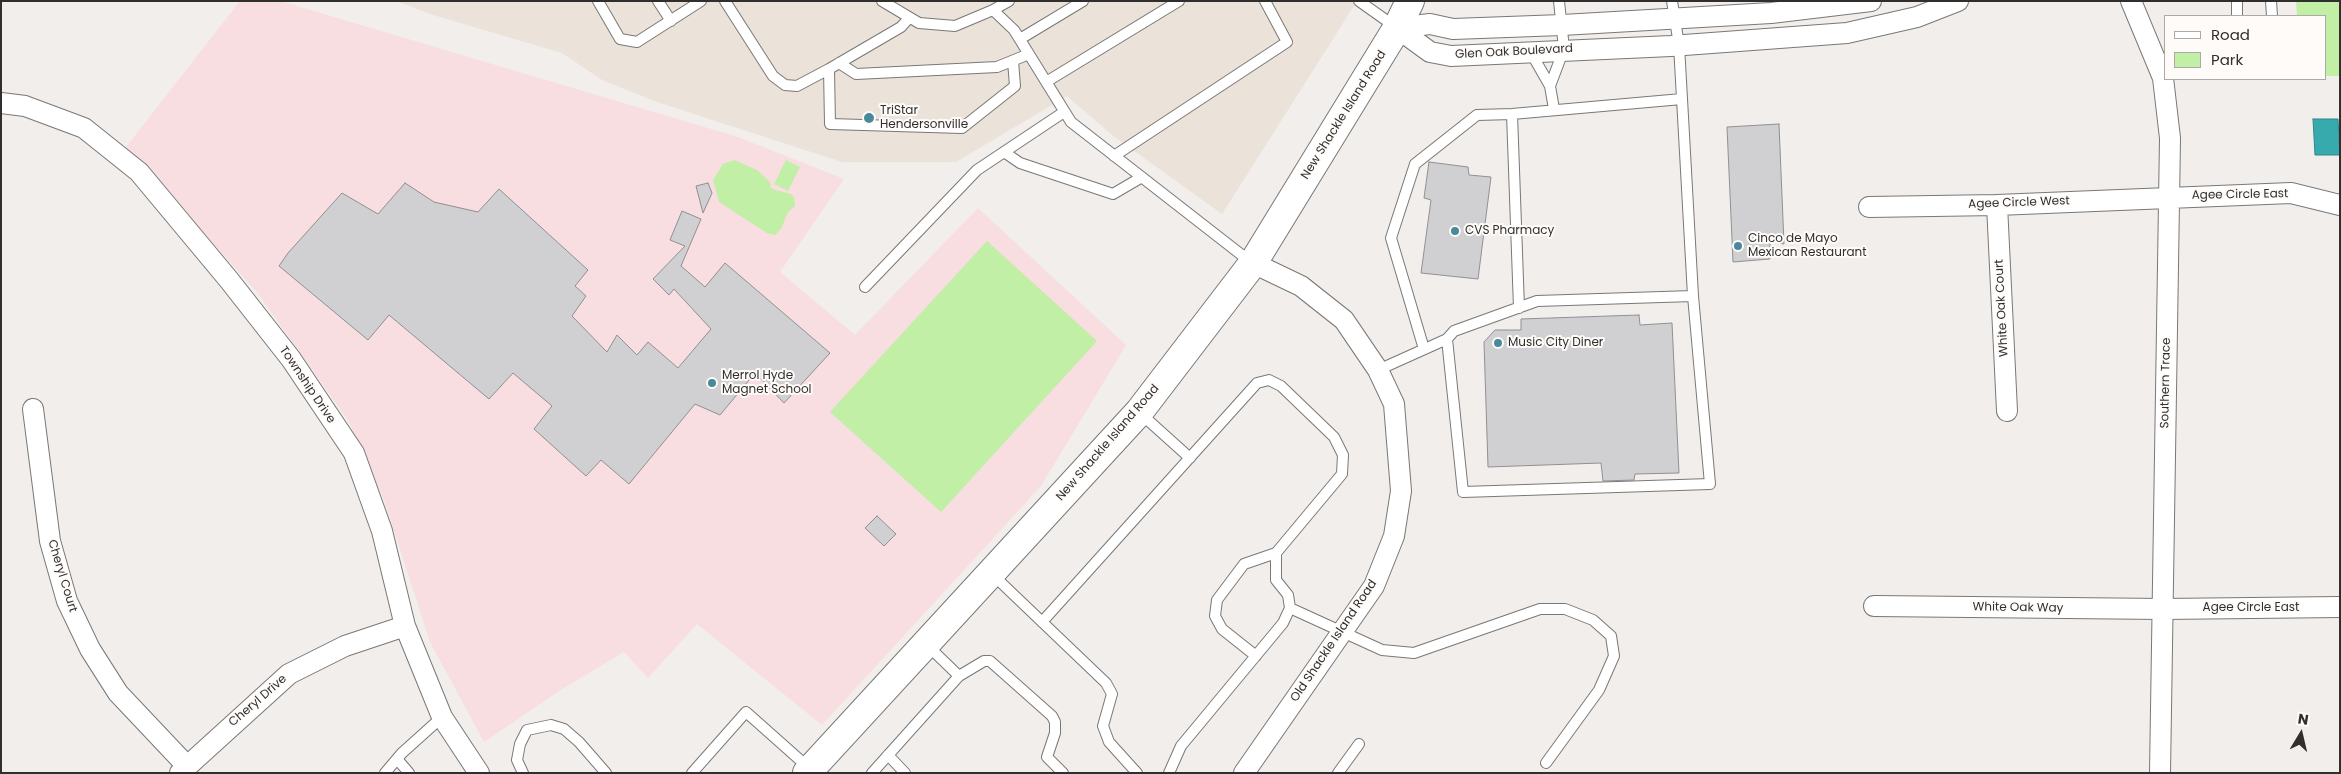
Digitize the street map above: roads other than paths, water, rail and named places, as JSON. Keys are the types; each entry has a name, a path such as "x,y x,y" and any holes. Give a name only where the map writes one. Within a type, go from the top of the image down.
{"main road":[{"name":"New Shackle Island Road","path":"808,771 1139,412 1253,263 1397,28 1410,1"}],"street":[{"name":"Glen Oak Boulevard","path":"1397,28 1430,24 1453,29 1562,25 1673,9 1771,13 1871,1"},
{"name":"Glen Oak Boulevard","path":"1397,28 1430,52 1451,56 1564,49 1679,45 1847,33 1917,17 1958,1"},
{"name":"Southern Trace","path":"2131,1 2164,78"},
{"name":"Southern Trace","path":"2160,773 2170,138 2164,80"},
{"name":"Township Drive","path":"1,103 25,106 84,128 139,172 291,358 354,453 382,531 405,626 442,717 479,773"},
{"name":"Agee Circle East","path":"2168,197 2291,193 2340,205"},
{"name":"Agee Circle West","path":"1869,208 1997,205 2168,197"},
{"name":"White Oak Court","path":"1997,205 2006,411"},
{"name":"Old Shackle Island Road","path":"1244,773 1343,632 1377,578 1394,536 1401,491 1394,404 1378,370 1344,320 1301,286 1253,263"},
{"name":"Cheryl Court","path":"33,409 50,541 67,601 90,649 118,692 183,769"},
{"name":"White Oak Way","path":"1874,606 2162,609"},
{"name":"Agee Circle East","path":"2162,609 2340,608"},
{"name":"Cheryl Drive","path":"183,769 289,674 345,646 405,626"}],"lane":[{"path":"598,1 620,39 637,42 702,1"},
{"path":"658,1 670,21"},
{"path":"725,1 773,76 785,85 798,86 901,27 909,18"},
{"path":"882,1 919,23 955,26 993,10 1005,2"},
{"path":"1020,39 1083,1"},
{"path":"1046,82 1179,1"},
{"path":"1114,156 1287,42 1265,1"},
{"path":"1359,1 1397,28"},
{"path":"1550,86 1564,49 1559,1"},
{"path":"2237,1 2237,15"},
{"path":"2271,1 2272,15"},
{"path":"1447,339 1463,492 1710,484 1693,296 1679,45 1673,9"},
{"path":"993,10 1014,30 1071,122 1253,263"},
{"path":"1530,51 1550,86 1554,109"},
{"path":"838,64 856,74 997,67 1029,54"},
{"path":"829,69 830,124 962,128 1015,86 1013,61"},
{"path":"1424,349 1391,238 1415,164 1477,115 1512,114 1682,99"},
{"path":"865,287 977,170 1064,112"},
{"path":"1512,114 1520,308"},
{"path":"1004,152 1020,163 1113,194 1142,177"},
{"path":"1378,370 1447,339 1454,331 1537,301 1693,296"},
{"path":"1042,622 1256,384 1269,380 1281,386 1334,437 1343,455 1342,474 1276,553 1244,564 1216,600 1215,616 1222,628 1256,656"},
{"path":"1139,412 1190,458"},
{"path":"1169,773 1181,746 1283,623 1290,608 1288,595 1276,580 1276,553"},
{"path":"991,574 1106,683 1112,694 1103,726 1109,742 1137,773"},
{"path":"1290,608 1382,650 1414,654 1540,609 1565,609 1593,620 1611,636 1614,656 1599,690 1546,763"},
{"path":"926,645 959,676"},
{"path":"872,773 959,676 984,661 990,661 1052,716 1055,722 1055,733 1047,757 1063,773"},
{"path":"692,773 746,712 808,771"},
{"path":"385,773 397,759 442,717"},
{"path":"521,772 517,760 520,744 527,730 551,726 564,729 579,742 606,773"},
{"path":"1338,773 1359,744"},
{"path":"888,755 905,773"},
{"path":"397,759 409,773"}],"water":[{"path":"2313,119 2338,119 2340,155 2315,155"}],"place":[{"name":"TriStar Hendersonville","path":"869,118"},
{"name":"CVS Pharmacy","path":"1455,231"},
{"name":"Cinco de Mayo Mexican Restaurant","path":"1738,246"},
{"name":"Music City Diner","path":"1498,343"},
{"name":"Merrol Hyde Magnet School","path":"712,383"}]}
